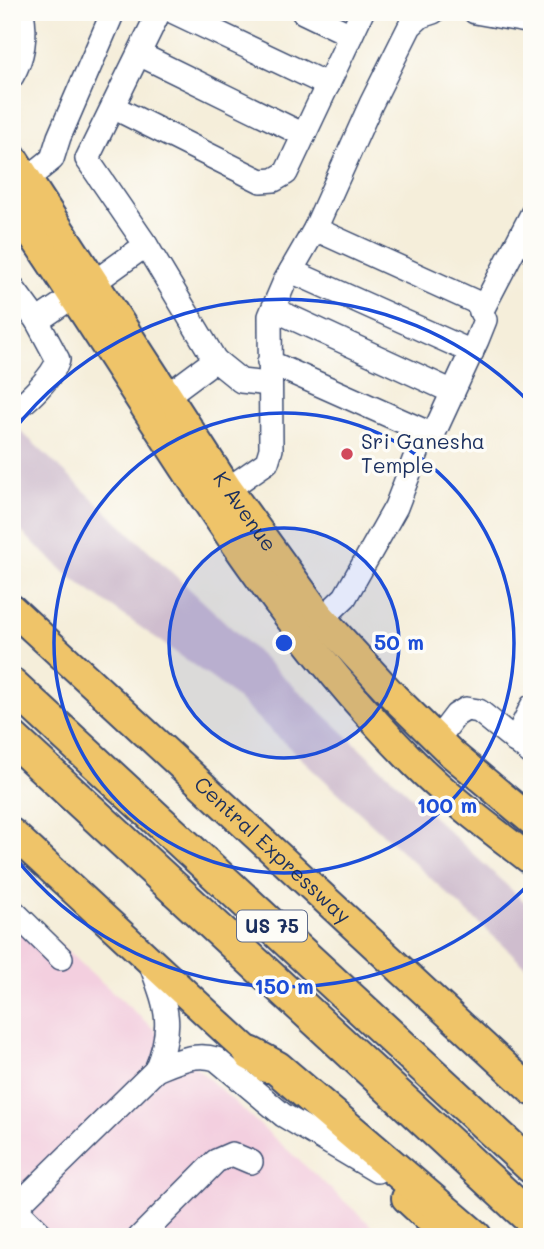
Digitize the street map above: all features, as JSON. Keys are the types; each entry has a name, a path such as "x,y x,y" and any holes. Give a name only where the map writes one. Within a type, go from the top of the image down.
{"highway":[{"name":"US 75","path":"12,685 532,1167"},
{"name":"US 75","path":"12,738 532,1220"},
{"path":"251,1054 278,1068 475,1237"}],"main road":[{"name":"K Avenue","path":"20,167 208,505 259,579 313,649 414,763 451,797 532,861"},
{"name":"K Avenue","path":"14,212 85,288 168,395 228,489 323,618 437,740 484,784 532,821"},
{"name":"Central Expressway","path":"12,609 532,1091"},
{"path":"12,833 448,1237"}],"lane":[{"path":"12,76 19,66 26,32 22,12"},
{"path":"20,167 52,159 114,12"},
{"path":"159,12 87,159 146,244 215,360 241,381 269,373 433,435 485,320 478,303 315,229"},
{"path":"174,12 328,85"},
{"path":"303,12 351,35"},
{"path":"113,107 261,181 274,180 286,173 362,12"},
{"path":"228,489 267,462 271,449 269,373 270,316 273,309 315,229 410,26 421,16 433,12"},
{"path":"475,12 532,22"},
{"path":"139,54 304,135"},
{"path":"481,312 532,214"},
{"path":"37,321 146,244"},
{"path":"291,271 472,352"},
{"path":"12,409 20,406 55,370 58,360 37,321 15,297"},
{"path":"273,309 453,392"},
{"path":"168,395 215,360"},
{"path":"323,618 345,597 396,507 425,432"},
{"path":"437,740 456,715 466,709 479,711 523,747 532,706"},
{"path":"12,910 61,958"},
{"path":"150,962 163,999 168,1026 166,1043 156,1070"},
{"path":"44,1237 13,1208 156,1070 184,1059 207,1056 216,1059 283,1115 377,1171"},
{"path":"140,1237 216,1161 232,1154 251,1162"}],"shaded area":[{"path":"12,423 532,909 532,972 224,687 69,576 12,523"},
{"path":"12,901 384,1237 12,1237"}],"place":[{"name":"Sri Ganesha Temple","path":"347,454"}]}
